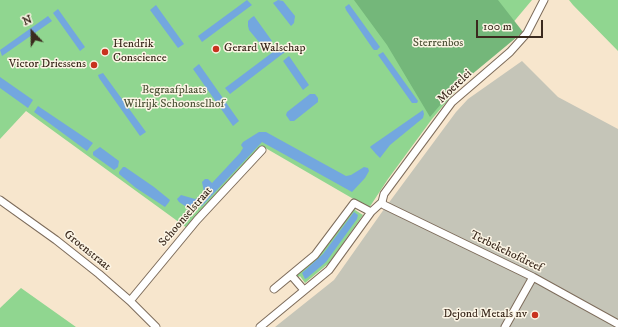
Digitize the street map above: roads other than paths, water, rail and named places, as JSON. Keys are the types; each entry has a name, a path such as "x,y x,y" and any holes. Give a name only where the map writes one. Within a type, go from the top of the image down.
{"street":[{"name":"Moerelei","path":"260,327 329,270 371,212 382,202 384,194 452,102 510,52 527,33 544,0"},
{"name":"Schoonselstraat","path":"130,301 197,220 262,150"},
{"name":"Groenstraat","path":"0,200 56,240 98,274 130,301 156,327"},
{"name":"Terbekehofdreef","path":"382,202 384,205 532,277 618,324"},
{"path":"274,289 315,255 354,203 371,212"},
{"path":"291,275 304,290"},
{"path":"506,327 532,277"}],"water":[{"path":"247,0 252,5 202,42 198,36"},
{"path":"278,0 283,1 295,16 294,23 291,26 273,3"},
{"path":"349,4 380,47 377,50 373,49 346,10 345,7"},
{"path":"156,5 184,44 178,48 150,10"},
{"path":"58,9 85,47 80,51 53,13"},
{"path":"48,16 52,21 2,56 0,50"},
{"path":"254,16 272,41 268,44 263,45 249,30 248,21"},
{"path":"281,46 285,52 230,94 225,88"},
{"path":"383,52 418,101 417,103 412,103 378,55"},
{"path":"289,56 309,85 303,90 283,61"},
{"path":"199,64 239,121 233,126 193,69"},
{"path":"103,73 146,132 140,136 99,78 98,75"},
{"path":"0,77 33,100 28,108 0,88"},
{"path":"310,94 315,94 318,98 318,102 294,121 290,121 286,115 287,112"},
{"path":"38,106 93,143 87,151 34,112"},
{"path":"423,110 423,118 390,145 380,158 370,147 371,146"},
{"path":"259,132 266,132 346,176 351,175 364,167 368,168 369,171 365,178 352,192 262,142 202,206 185,206 179,202 177,199 181,195 195,199 201,196 204,192 202,182 205,179 208,179 212,183 240,153 243,148 241,145 243,142"},
{"path":"100,147 119,161 118,167 114,170 93,155 93,152"},
{"path":"123,167 154,187 170,200 165,207 136,188 119,174"},
{"path":"354,212 358,215 357,219 326,262 305,279 302,273 323,254"}],"place":[{"name":"Gerard Walschap","path":"216,49"},
{"name":"Hendrik Conscience","path":"105,52"},
{"name":"Victor Driessens","path":"94,65"},
{"name":"Dejond Metals nv","path":"535,315"}],"park label":[{"name":"Sterrenbos","path":"438,44"},
{"name":"Begraafplaats Wilrijk Schoonselhof","path":"174,98"}]}
